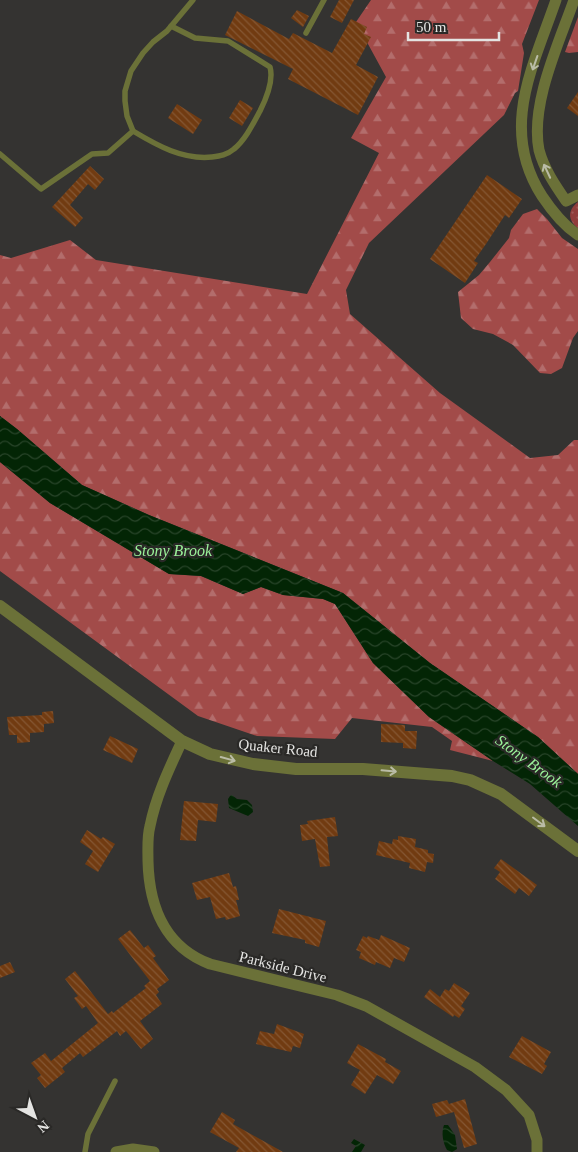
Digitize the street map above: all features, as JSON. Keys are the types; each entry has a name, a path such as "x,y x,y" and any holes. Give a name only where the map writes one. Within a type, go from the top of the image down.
{"street":[{"path":"556,0 524,97 520,125 525,160 538,190 556,215 578,235"},
{"path":"566,201 547,171 540,150 538,142 539,111 544,87 574,0"},
{"path":"522,144 538,142"},
{"path":"556,215 566,201 578,195"},
{"name":"Quaker Road","path":"0,606 182,741 210,754 253,764 296,769 363,769 452,776 470,780 501,794 578,851"},
{"name":"Parkside Drive","path":"182,741 154,808 149,829 148,846 151,892 161,919 175,942 196,959 210,964 337,995 366,1006 475,1067 506,1090 529,1115 536,1134 537,1152"},
{"path":"116,1152 133,1149 154,1152"}],"lane":[{"path":"171,26 195,38 228,41 270,67 271,72 264,101 253,124 234,149 224,155 206,157 187,156 173,152 133,131 127,116 125,92 136,63 143,53 171,26 193,0"},
{"path":"306,33 324,0"},
{"path":"0,154 41,189 92,154 108,153 133,131"},
{"path":"85,1152 88,1134 115,1081"}],"shaded area":[{"path":"578,202 578,228 572,222 570,215 572,208"}],"green space":[{"path":"371,0 539,0 522,44 524,53 518,91 515,93 504,115 369,243 346,290 350,314 440,393 530,458 558,455 574,440 578,440 578,774 538,737 430,663 343,593 149,515 82,485 0,416 0,255 11,258 70,240 96,260 307,294 379,153 351,138 386,77 356,22"},
{"path":"578,17 578,52 565,52"},
{"path":"537,209 562,238 578,249 578,331 573,338 562,368 551,374 540,373 513,345 493,334 473,329 461,318 458,292 479,275 490,262 509,238 511,230 523,214"},
{"path":"0,462 50,503 169,574 201,576 243,594 261,587 283,595 323,599 335,604 373,663 429,717 493,761 450,750 452,741 432,727 352,718 335,739 257,736 198,716 0,571"}],"water":[{"name":"Stony Brook","path":"0,416 82,485 149,515 343,593 430,663 538,737 578,774 578,826 530,784 429,717 373,663 335,604 323,599 283,595 261,587 243,594 201,576 169,574 50,503 0,462"},
{"path":"232,795 237,799 247,800 252,805 253,812 248,816 229,808 228,799"},
{"path":"444,1125 448,1125 455,1135 457,1149 452,1152 447,1150 444,1144"},
{"path":"354,1139 365,1145 361,1152 352,1152 356,1146 351,1143"}],"building":[{"path":"339,0 354,0 342,23 330,17"},
{"path":"297,10 309,16 303,27 291,18"},
{"path":"237,11 289,39 293,33 332,53 351,19 367,27 364,34 371,37 356,65 378,77 358,115 288,79 293,69 225,35"},
{"path":"578,92 578,116 567,108"},
{"path":"240,100 253,108 242,126 229,118"},
{"path":"177,104 202,120 193,134 168,118"},
{"path":"90,166 104,179 95,190 88,184 70,205 83,218 75,227 52,207"},
{"path":"487,175 522,199 509,218 505,215 474,261 478,263 465,283 430,259"},
{"path":"53,711 54,723 44,724 44,732 30,733 30,742 17,743 17,735 9,735 7,717 42,715 42,712"},
{"path":"381,724 405,725 405,731 417,731 416,749 403,748 403,743 381,742"},
{"path":"110,736 138,749 132,763 103,750"},
{"path":"184,801 218,804 216,822 198,820 196,841 180,840"},
{"path":"335,817 338,836 327,837 330,866 320,867 315,839 302,841 300,825 308,824 307,821"},
{"path":"87,830 101,839 103,837 115,844 98,872 85,864 93,851 80,842"},
{"path":"398,836 416,839 415,847 428,850 428,853 434,854 433,863 427,862 425,872 409,868 410,863 376,855 379,841 392,844 393,839 398,840"},
{"path":"501,859 537,885 529,896 519,888 515,894 495,879 500,872 494,868"},
{"path":"229,873 233,887 236,886 239,900 236,900 240,916 226,920 225,917 216,919 210,897 197,900 192,883"},
{"path":"279,909 326,921 319,947 305,943 305,940 272,933"},
{"path":"130,930 144,948 148,945 156,956 153,958 169,980 157,989 159,992 156,995 162,1004 140,1021 153,1039 141,1049 126,1031 120,1036 117,1031 83,1057 80,1053 62,1068 65,1072 45,1088 37,1078 41,1075 31,1063 45,1053 51,1061 98,1023 86,1006 82,1009 74,998 78,996 65,979 75,971 108,1014 112,1011 113,1013 146,988 144,986 150,981 118,939"},
{"path":"381,935 410,948 404,962 394,958 390,968 376,962 375,965 359,958 361,952 356,950 363,936 379,940"},
{"path":"10,962 15,972 0,978 0,966"},
{"path":"454,983 470,993 461,1006 465,1009 459,1018 454,1015 453,1017 424,997 430,989 440,997 445,989 449,991"},
{"path":"277,1024 304,1034 300,1048 293,1046 291,1052 256,1044 260,1031 274,1034"},
{"path":"522,1036 551,1052 544,1064 547,1066 542,1074 509,1057"},
{"path":"358,1044 386,1059 385,1062 401,1071 393,1084 377,1075 365,1094 351,1085 360,1070 347,1063"},
{"path":"465,1099 477,1144 464,1148 454,1112 436,1117 432,1104 447,1100 449,1104"},
{"path":"222,1112 235,1120 233,1124 283,1152 236,1152 239,1148 210,1132"}]}
